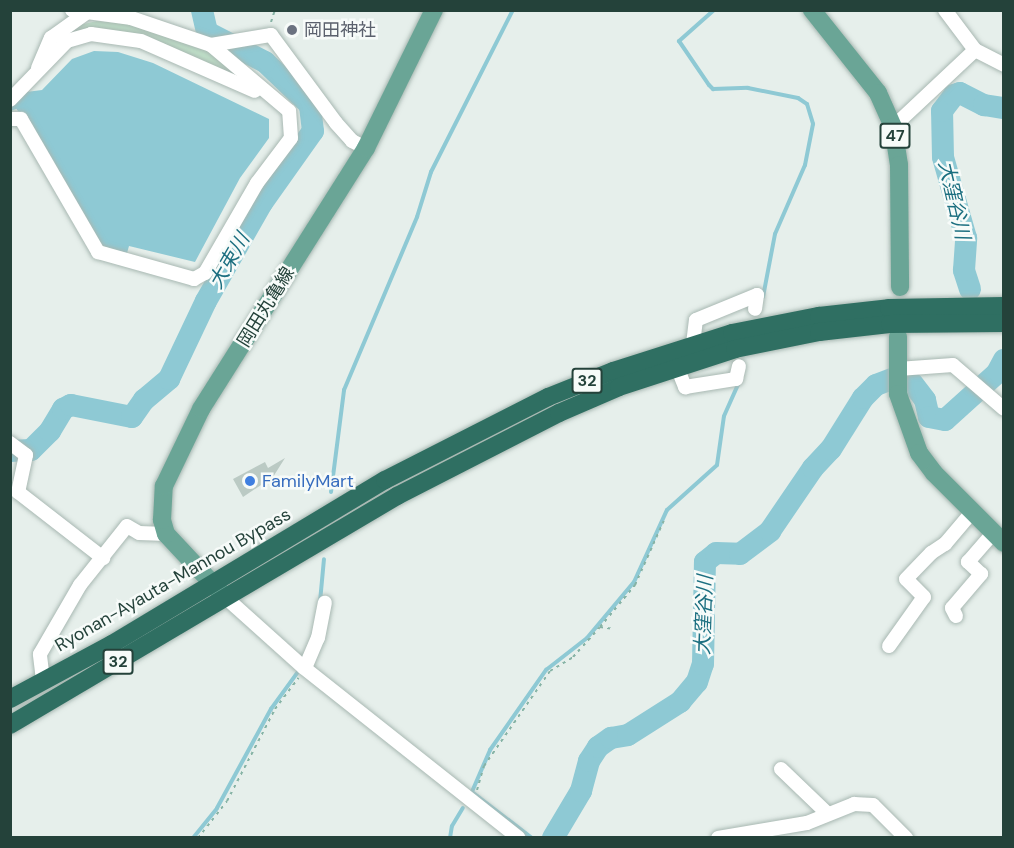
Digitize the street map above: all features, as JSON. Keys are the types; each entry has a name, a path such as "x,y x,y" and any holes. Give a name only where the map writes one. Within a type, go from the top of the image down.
{"highway":[{"name":"Ryonan-Ayauta-Mannou Bypass","path":"10,699 211,584 385,480 477,431 548,397 693,344 819,316 899,307 1004,306"},
{"name":"32","path":"10,725 225,597 486,449 569,408 677,368 735,350 819,332 890,324 1004,322"}],"main road":[{"name":"岡田丸亀線","path":"166,534 162,520 164,486 201,409 366,148 434,10"},
{"name":"47","path":"812,10 878,93 893,127 899,165 900,287"},
{"path":"898,337 898,394 903,418 919,453 998,538"},
{"path":"166,534 225,597"}],"street":[{"path":"945,10 975,50 1004,65"},
{"path":"10,119 21,119 98,252 194,279 205,273 257,183 291,138 289,111 262,91 213,44 131,18 79,12 46,44 37,72"},
{"path":"10,100 67,41 106,34 141,41 262,91"},
{"path":"213,44 271,35 336,123 352,141 366,148"},
{"path":"893,127 975,50"},
{"path":"693,344 696,320 758,296 755,309"},
{"path":"898,369 953,365 1004,409"},
{"path":"677,368 685,387 736,379 740,366"},
{"path":"20,449 18,492 103,558"},
{"path":"889,646 924,597 906,579 931,553 945,544 972,512"},
{"path":"43,680 40,654 80,585 127,526 139,533 166,534"},
{"path":"956,616 952,608 981,574 968,562 998,538"},
{"path":"225,597 303,666 519,837"},
{"path":"303,666 318,638 325,603"},
{"path":"781,769 828,814"},
{"path":"718,837 807,823 854,804 873,805 906,837"}],"path":[{"path":"476,793 484,766 550,671 573,657 635,585 665,518"},
{"path":"600,627 614,629"},
{"path":"198,837 227,801 275,709 303,666"}],"green space":[{"path":"97,21 137,25 190,43 219,56 250,86 113,30 49,46 67,28"}],"water":[{"path":"94,51 118,52 153,63 269,119 269,138 240,178 195,262 129,246 127,253 105,248 97,242 27,118 17,110 15,104 26,92 42,90 72,59"}],"building":[{"path":"285,458 273,477 243,497 233,479 265,462 268,468"}],"waterway":[{"name":"大束川","path":"10,451 31,450 50,431 63,409 71,405 132,417 144,400 169,379 206,301 262,203 313,131 310,105 265,62 207,32 202,10"},
{"path":"331,492 344,390 417,217 431,172 513,10"},
{"path":"714,10 679,41 709,85 713,89 748,88 798,98 807,104 813,124 805,165 775,234 763,297"},
{"name":"大窪谷川","path":"970,289 964,270 966,238 943,157 942,111 954,95 960,93 984,105 1004,108"},
{"path":"10,109 21,105"},
{"name":"大窪谷川","path":"913,384 925,400 929,417 945,420 997,373 1004,360"},
{"name":"大窪谷川","path":"553,838 581,791 589,761 598,747 611,738 628,735 680,702 697,682 703,664 705,562 716,553 740,554 770,531 813,468 831,449 863,398 876,385 892,379"},
{"path":"471,794 490,750 546,670 587,638 634,582 667,510 717,465 724,416 739,383"},
{"path":"320,602 324,559"},
{"path":"193,838 217,808 271,709 300,669"},
{"path":"472,792 532,838"},
{"path":"450,838 452,826 463,808"}],"place":[{"name":"岡田神社","path":"292,30"},
{"name":"FamilyMart","path":"250,481"}]}
